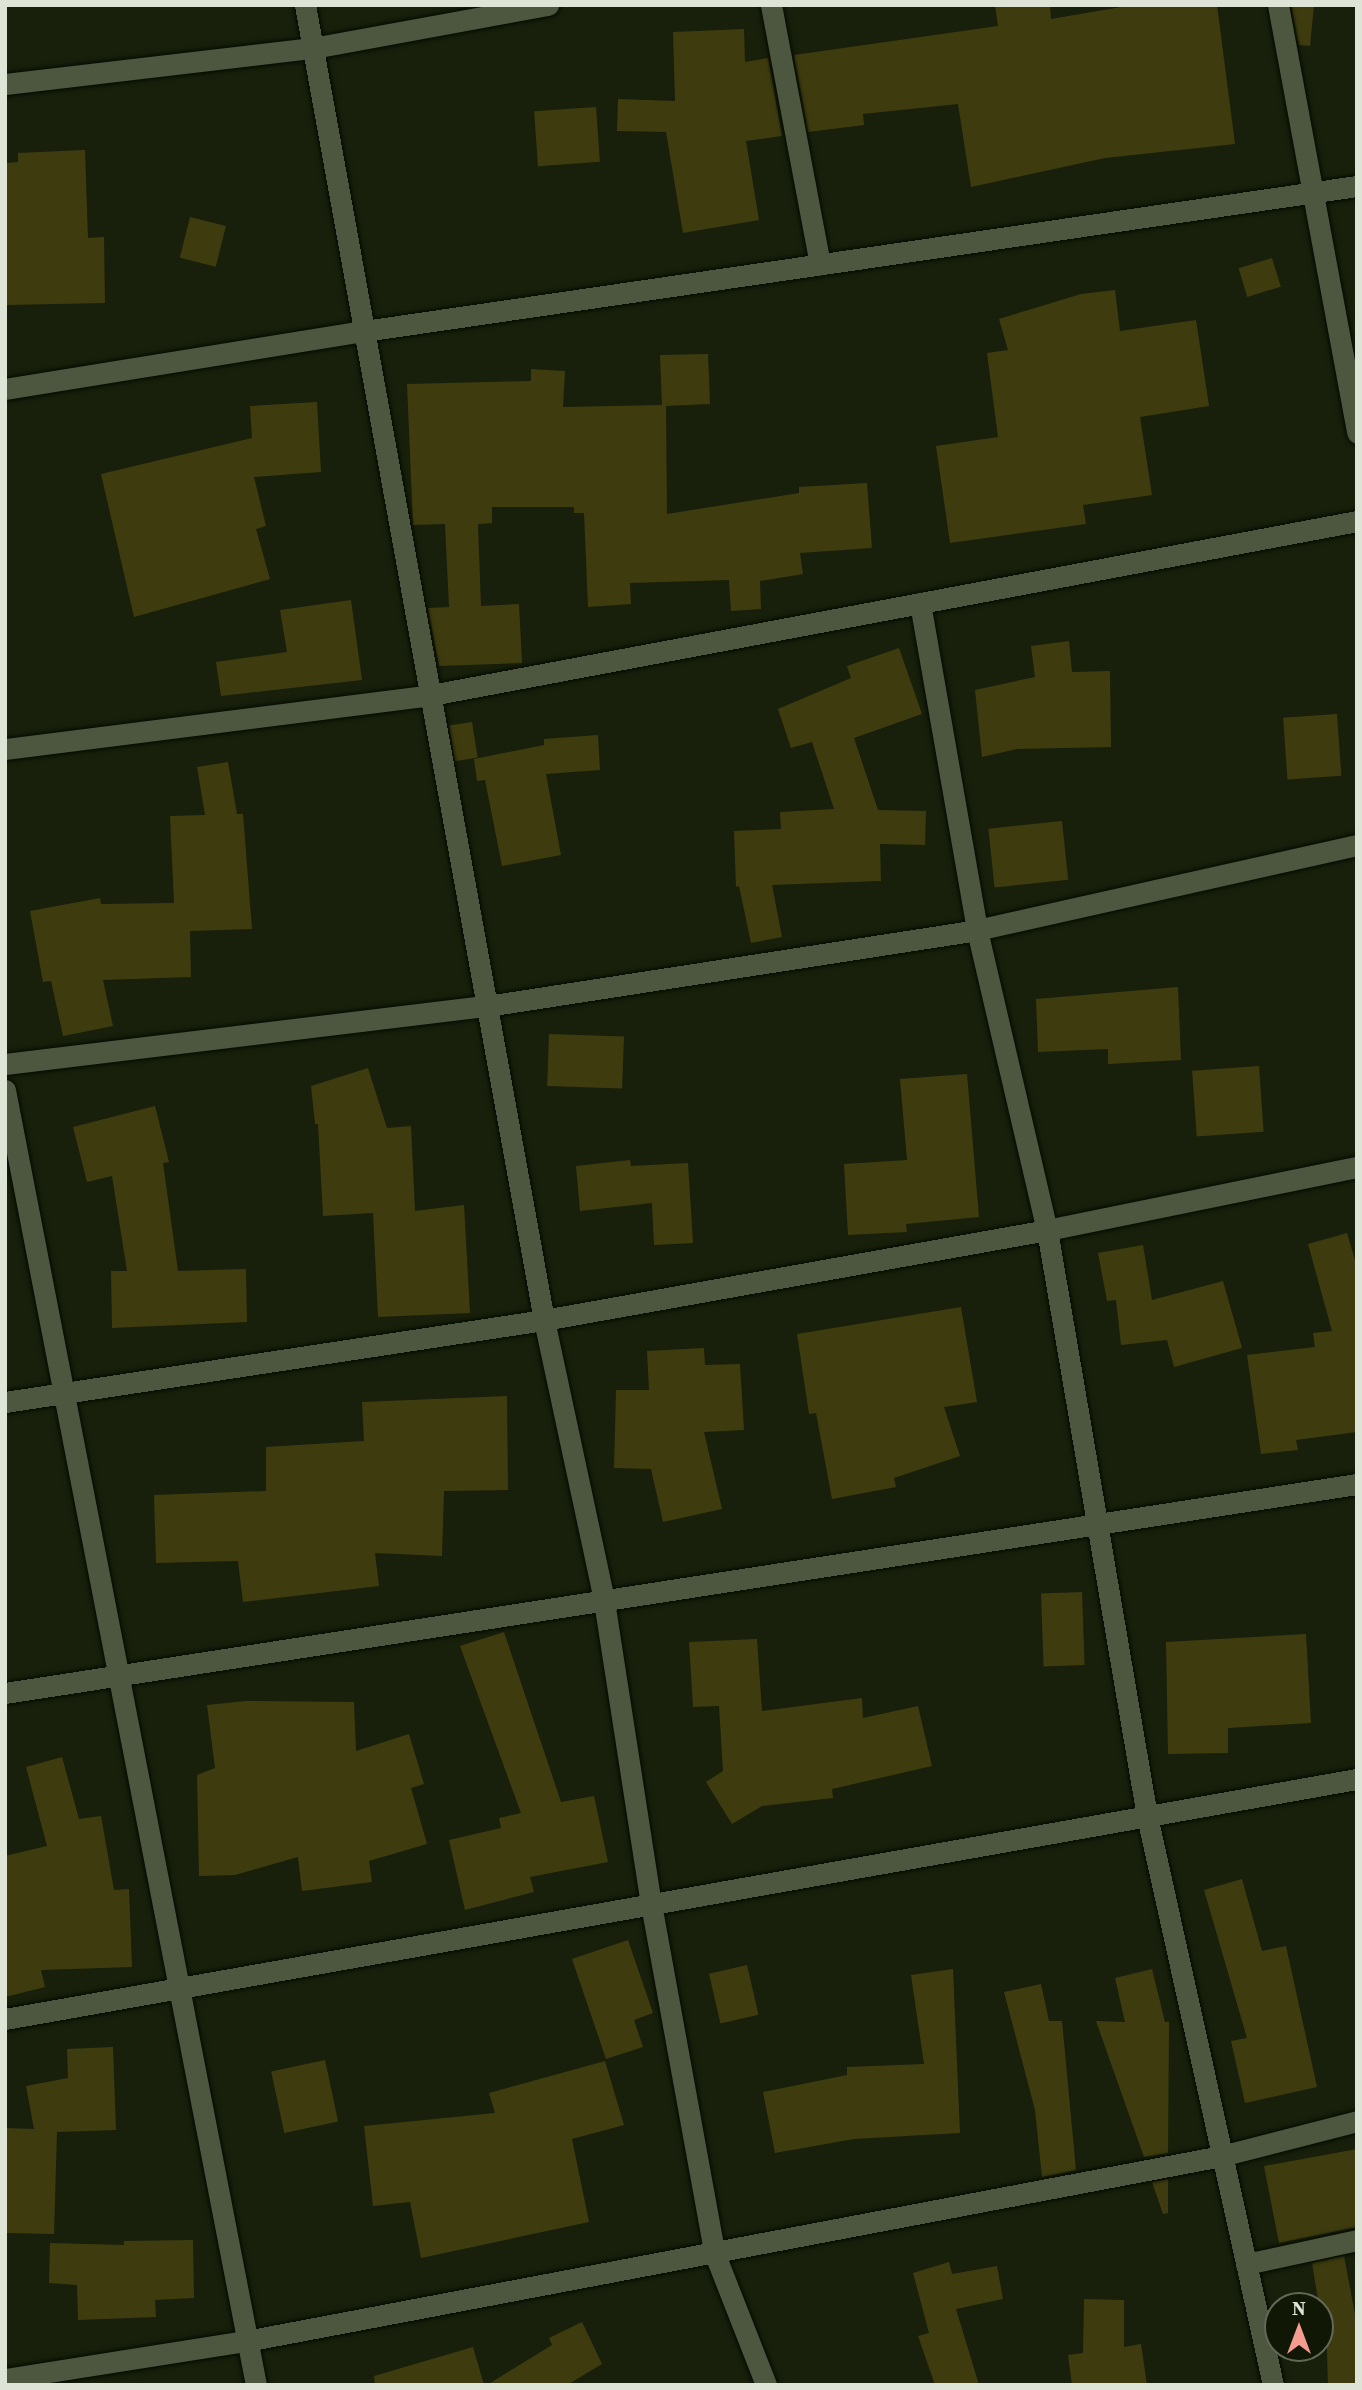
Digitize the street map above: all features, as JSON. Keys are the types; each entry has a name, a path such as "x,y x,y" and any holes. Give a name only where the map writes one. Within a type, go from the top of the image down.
{"street":[{"path":"305,5 544,1320 604,1601 651,1904 714,2252 766,2385"},
{"path":"5,84 313,48 548,5"},
{"path":"771,5 820,264"},
{"path":"1278,5 1357,433"},
{"path":"5,389 364,331 1314,195 1357,186"},
{"path":"5,750 431,695 1357,521"},
{"path":"920,603 978,930 1047,1230 1147,1816 1273,2385"},
{"path":"5,1064 487,1006 978,930 1357,845"},
{"path":"5,1090 256,2385"},
{"path":"5,1402 544,1320 1047,1230 1357,1167"},
{"path":"5,1693 1357,1484"},
{"path":"5,2019 1357,1779"},
{"path":"5,2379 246,2341 1221,2156 1357,2121"},
{"path":"1246,2264 1357,2240"}],"building":[{"path":"995,5 1050,5 1051,19 1133,5 1217,5 1235,144 1105,158 971,187 958,104 863,114 864,125 808,132 794,55 998,26"},
{"path":"1291,5 1314,5 1310,46 1299,45"},
{"path":"744,29 745,62 768,58 782,136 746,141 759,220 683,233 666,132 617,131 618,99 675,101 673,32"},
{"path":"596,107 600,162 538,166 534,111"},
{"path":"85,150 88,238 104,237 105,303 5,305 5,163 18,162 18,153"},
{"path":"190,217 226,226 216,267 180,258"},
{"path":"1272,258 1281,287 1247,297 1239,268"},
{"path":"1115,290 1120,331 1196,320 1209,406 1140,417 1152,495 1083,505 1086,524 950,543 936,446 998,437 987,353 1008,350 999,319 1081,294"},
{"path":"708,354 710,404 666,406 667,514 799,493 799,487 867,483 872,548 800,553 803,574 760,581 761,609 731,611 729,580 630,583 631,604 588,607 584,513 574,513 574,507 492,507 492,523 478,524 481,606 519,604 522,663 439,666 428,608 449,607 445,524 413,525 407,384 531,381 531,369 565,371 563,407 662,405 660,355"},
{"path":"317,402 321,472 254,477 266,526 256,529 270,579 134,617 101,474 252,438 250,406"},
{"path":"351,600 362,680 221,696 216,662 287,652 280,610"},
{"path":"1069,641 1072,672 1110,671 1111,747 1017,749 982,757 975,690 1035,677 1031,646"},
{"path":"899,648 922,714 854,738 878,810 926,811 925,845 880,844 881,881 772,885 782,937 751,943 739,886 736,887 734,831 781,829 780,812 834,809 812,742 791,748 778,709 851,678 847,666"},
{"path":"1337,714 1341,776 1287,780 1283,718"},
{"path":"472,722 478,758 455,761 449,726"},
{"path":"598,735 600,770 546,774 561,855 502,866 485,780 477,781 474,759 544,745 544,739"},
{"path":"228,762 237,814 243,814 252,929 190,931 191,977 103,980 113,1026 63,1036 51,981 43,982 30,911 100,898 101,904 174,903 170,816 205,815 197,767"},
{"path":"1062,821 1068,880 995,887 988,829"},
{"path":"1178,987 1181,1060 1108,1064 1108,1049 1038,1052 1036,999"},
{"path":"549,1034 624,1037 622,1089 547,1086"},
{"path":"1259,1066 1264,1132 1197,1137 1192,1071"},
{"path":"368,1068 387,1128 411,1126 415,1211 464,1205 470,1313 378,1317 373,1213 323,1216 318,1124 315,1124 311,1086"},
{"path":"967,1074 979,1217 906,1224 907,1232 848,1235 844,1164 907,1160 900,1079"},
{"path":"155,1106 169,1162 163,1163 178,1271 246,1269 247,1322 112,1328 111,1271 127,1271 112,1176 87,1182 73,1127"},
{"path":"630,1160 631,1166 688,1163 693,1243 654,1245 652,1203 580,1211 576,1166"},
{"path":"1347,1233 1357,1267 1357,1432 1296,1440 1298,1450 1261,1454 1247,1355 1315,1347 1313,1333 1332,1331 1308,1244"},
{"path":"1143,1245 1152,1300 1223,1281 1242,1348 1174,1367 1167,1340 1121,1345 1116,1300 1107,1301 1098,1253"},
{"path":"961,1307 977,1402 944,1407 960,1456 894,1478 896,1487 832,1499 816,1413 809,1414 797,1334"},
{"path":"704,1348 705,1365 740,1364 744,1430 704,1432 722,1509 663,1522 651,1469 614,1468 616,1390 649,1390 647,1351"},
{"path":"507,1396 508,1490 444,1491 442,1556 375,1553 379,1586 243,1602 238,1561 156,1563 154,1495 266,1491 266,1447 364,1441 362,1402"},
{"path":"1082,1592 1085,1665 1044,1666 1041,1593"},
{"path":"504,1632 561,1802 594,1796 608,1862 530,1877 534,1892 465,1910 449,1840 501,1828 499,1818 521,1813 460,1646"},
{"path":"1306,1634 1311,1723 1228,1728 1228,1753 1168,1754 1166,1642"},
{"path":"757,1639 762,1711 862,1698 863,1718 918,1706 932,1766 832,1789 833,1798 762,1806 732,1824 706,1782 723,1771 719,1706 693,1707 689,1642"},
{"path":"246,1701 354,1702 356,1751 409,1734 424,1784 411,1788 427,1844 369,1861 372,1882 302,1891 298,1857 235,1875 199,1876 197,1775 215,1768 207,1705"},
{"path":"62,1757 79,1819 101,1816 114,1890 129,1889 132,1967 41,1970 45,1987 5,1997 5,1856 47,1846 26,1767"},
{"path":"1242,1879 1262,1951 1286,1946 1317,2087 1245,2103 1231,2041 1247,2038 1204,1890"},
{"path":"628,1940 653,2013 634,2020 643,2047 606,2059 572,1959"},
{"path":"747,1965 758,2015 720,2023 709,1974"},
{"path":"953,1969 960,2133 854,2139 775,2153 763,2092 847,2075 847,2067 924,2064 911,1975"},
{"path":"1152,1969 1165,2022 1169,2022 1168,2153 1144,2157 1096,2021 1125,2022 1115,1978"},
{"path":"1041,1984 1049,2021 1062,2021 1076,2170 1042,2177 1035,2110 1004,1992"},
{"path":"113,2047 116,2130 57,2132 54,2234 5,2233 5,2128 34,2129 26,2086 68,2078 67,2049"},
{"path":"325,2060 338,2122 284,2133 271,2071"},
{"path":"605,2061 624,2125 572,2139 589,2222 421,2258 410,2202 373,2206 364,2126 495,2113 489,2093"},
{"path":"1357,2149 1357,2227 1279,2243 1264,2166"},
{"path":"1168,2179 1168,2213 1163,2214 1152,2182"},
{"path":"193,2240 194,2298 155,2300 156,2317 78,2320 77,2285 49,2283 50,2243 124,2245 124,2241"},
{"path":"1344,2256 1357,2325 1357,2385 1328,2385 1327,2362 1334,2362 1334,2292 1317,2292 1312,2263"},
{"path":"949,2262 952,2274 997,2266 1003,2299 956,2309 979,2385 935,2385 918,2336 929,2333 913,2273"},
{"path":"1084,2299 1124,2300 1124,2347 1141,2344 1147,2385 1072,2385 1068,2355 1083,2353"},
{"path":"582,2322 602,2364 567,2385 487,2385 552,2345 549,2338"},
{"path":"473,2347 484,2385 375,2385 374,2376"}]}
